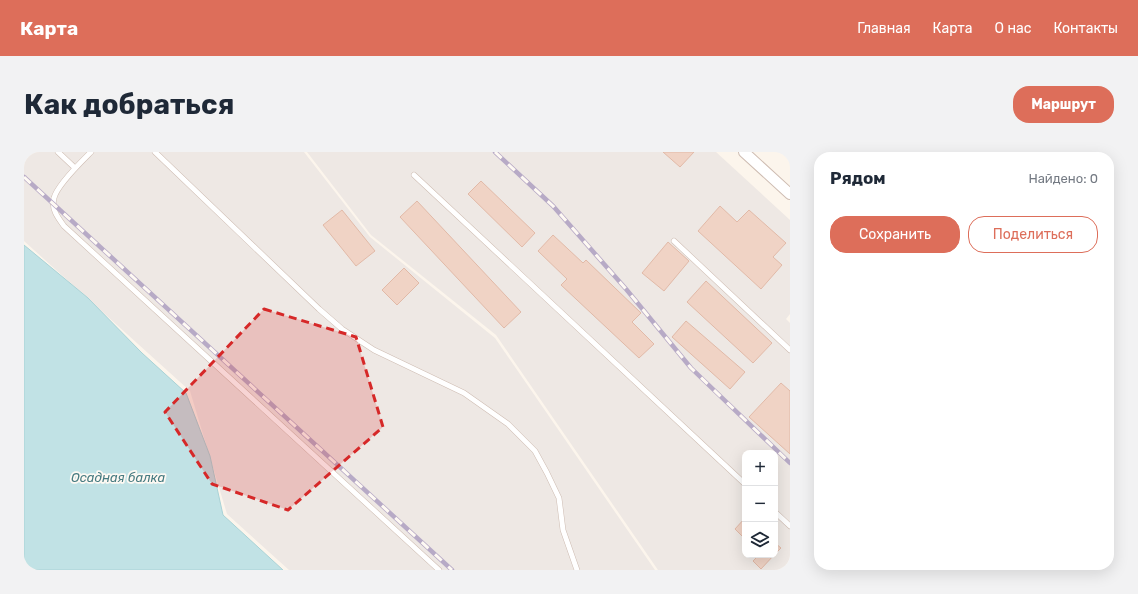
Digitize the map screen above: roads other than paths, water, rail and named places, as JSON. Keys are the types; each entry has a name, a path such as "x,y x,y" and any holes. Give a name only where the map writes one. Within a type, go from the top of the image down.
{"street":[{"path":"744,152 790,194"}],"lane":[{"path":"58,152 75,168"},
{"path":"90,152 58,189 54,197 56,215 64,226 439,570"},
{"path":"155,152 319,309 342,329 374,350 464,393 508,424 535,451 547,472 559,498 563,530 577,570"},
{"path":"414,175 742,481"},
{"path":"674,241 790,350"},
{"path":"778,515 790,526"}],"water":[{"name":"Осадная балка","path":"24,245 88,298 142,353 186,393 210,456 223,515 283,570 24,570"}],"railway":[{"path":"495,152 553,206 626,289 691,368 790,463"},
{"path":"24,177 452,570"}]}
